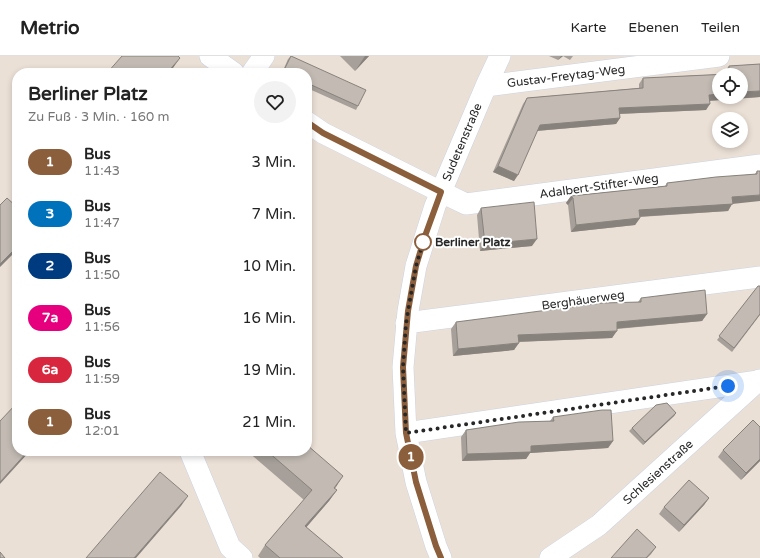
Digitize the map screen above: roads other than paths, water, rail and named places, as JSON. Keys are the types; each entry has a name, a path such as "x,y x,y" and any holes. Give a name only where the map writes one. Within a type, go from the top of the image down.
{"street":[{"path":"210,56 227,68"},
{"path":"256,68 264,56"},
{"name":"Sudetenstraße","path":"441,558 416,482 406,433 403,367 406,324 416,266 425,236 441,192 500,56"},
{"name":"Gustav-Freytag-Weg","path":"486,86 655,60 719,56"},
{"name":"Adalbert-Stifter-Weg","path":"312,125 323,133 466,204 760,165"},
{"name":"Berghäuerweg","path":"406,324 760,277"},
{"path":"406,433 759,380"},
{"name":"Schlesienstraße","path":"550,558 599,525 759,380"},
{"path":"192,456 230,547 242,558"}],"place":[{"name":"Berliner Platz","path":"423,242"}]}
